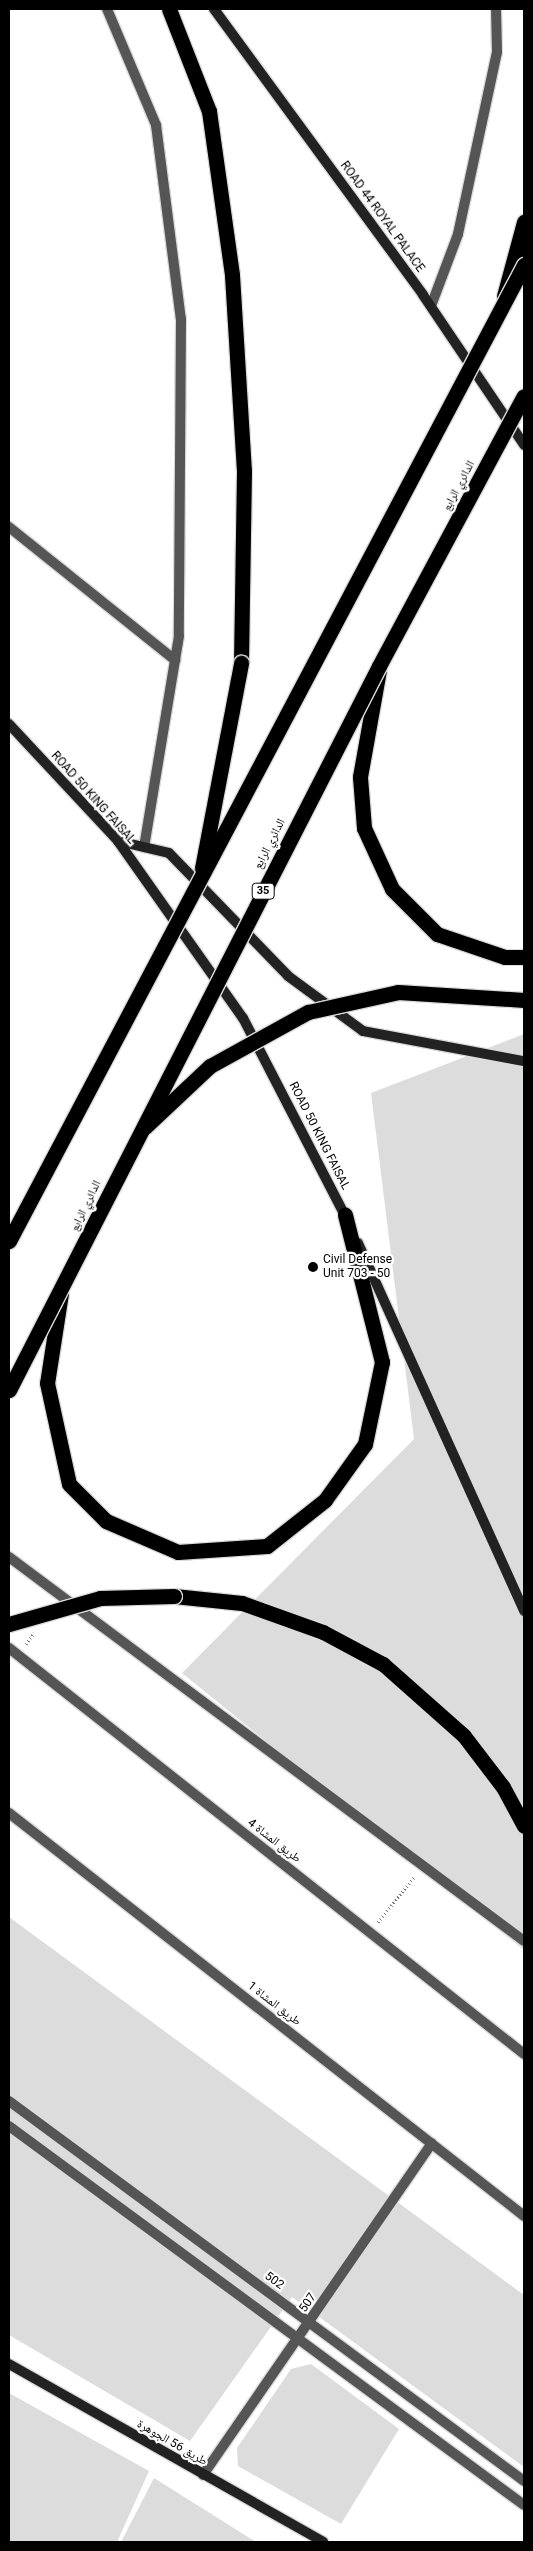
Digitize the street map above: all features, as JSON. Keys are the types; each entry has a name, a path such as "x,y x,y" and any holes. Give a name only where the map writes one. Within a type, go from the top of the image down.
{"highway":[{"path":"169,9 209,111 232,275 244,471 241,663 199,884"},
{"path":"498,318 524,222"},
{"path":"9,1241 498,318 524,265"},
{"name":"الدائري الرابع","path":"9,1390 61,1293 137,1135 379,666 524,396"},
{"path":"379,666 360,777 364,828 392,888 437,934 505,957 524,956"},
{"path":"137,1135 210,1066 308,1012 398,992 524,1000"},
{"path":"61,1293 47,1383 69,1484 106,1522 178,1552 267,1546 326,1500 365,1444 382,1362 345,1215"},
{"path":"9,1624 100,1598 174,1596 242,1603 323,1632 383,1664 464,1736 503,1787 524,1826"}],"main road":[{"name":"ROAD 44 ROYAL PALACE","path":"214,9 431,306 524,445"},
{"name":"ROAD 50 KING FAISAL","path":"9,724 118,841 243,1018 345,1215 524,1611"},
{"path":"118,841 169,853 288,976 363,1031 524,1061"},
{"name":"طريق 56 الجوهرة","path":"9,2364 323,2542"}],"street":[{"path":"107,9 156,125 181,319 179,636 144,847"},
{"path":"431,306 458,234 497,52 496,9"},
{"path":"9,527 175,660"},
{"path":"9,1557 524,1940"},
{"name":"طريق المشاة 4","path":"9,1648 524,2054"},
{"name":"طريق المشاة 1","path":"9,1813 524,2216"},
{"name":"502","path":"9,2101 524,2481"},
{"path":"9,2126 524,2505"},
{"name":"507","path":"204,2475 432,2143"}],"path":[{"path":"369,1932 424,1866"}],"shaded area":[{"path":"524,1034 524,1950 182,1673 414,1439 371,1093"},
{"path":"9,1917 524,2295 524,2467 292,2297 190,2441 9,2335"},
{"path":"311,2364 399,2429 341,2524 238,2466 237,2448 291,2369"},
{"path":"9,2393 149,2471 117,2542 9,2542"},
{"path":"154,2478 256,2542 121,2542"}],"place":[{"name":"Civil Defense Unit 703 - 50","path":"313,1267"}]}
